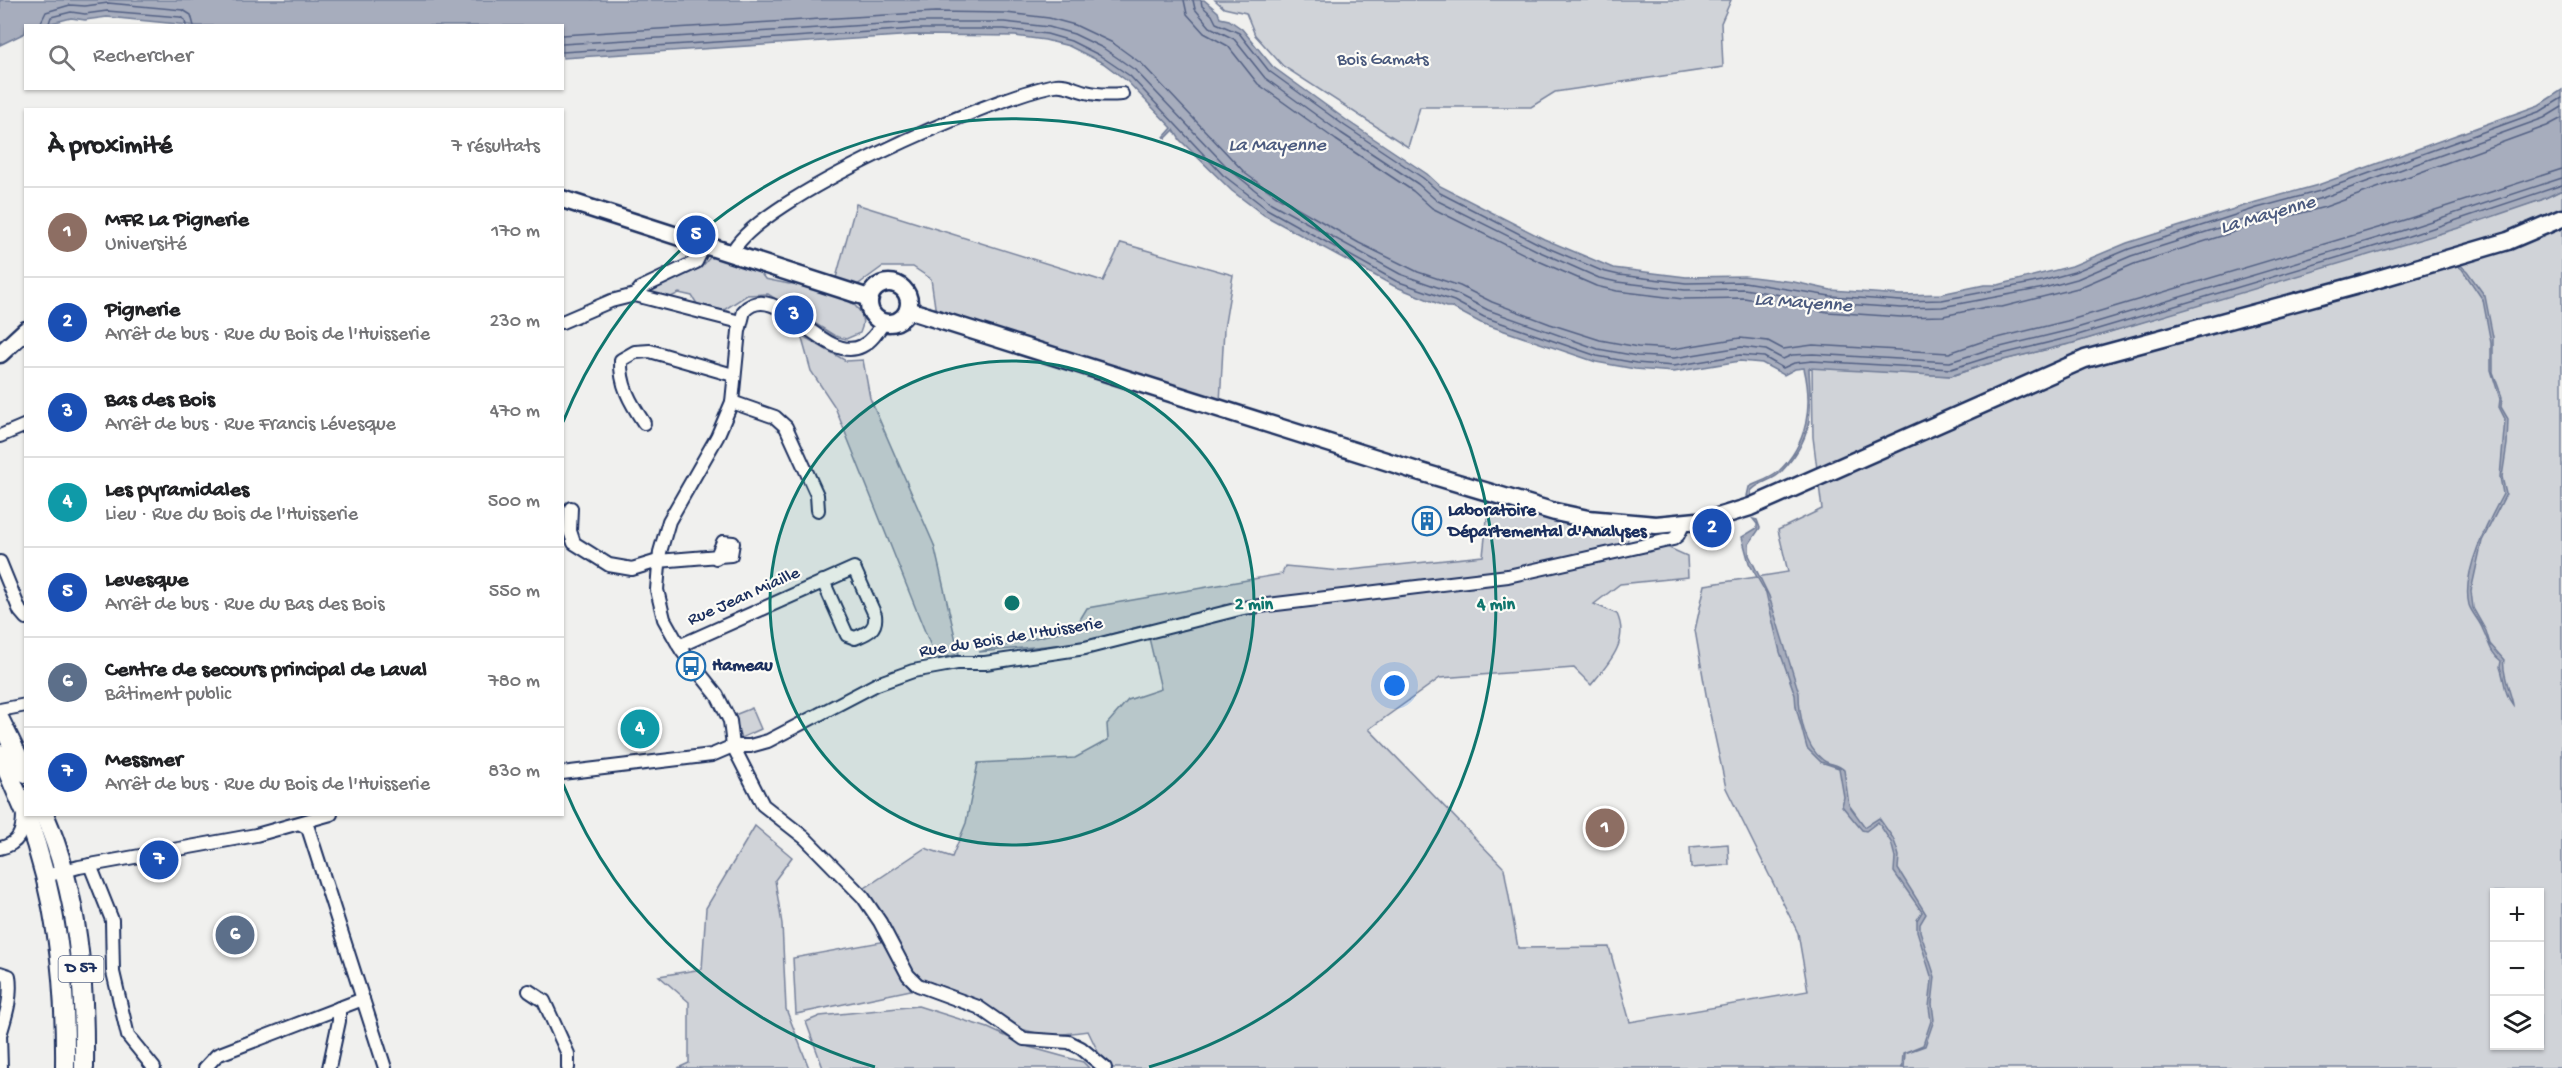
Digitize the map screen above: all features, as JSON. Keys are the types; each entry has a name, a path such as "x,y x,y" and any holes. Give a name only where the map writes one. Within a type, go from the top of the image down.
{"main road":[{"path":"564,200 869,298"},
{"path":"908,310 1414,470 1556,512 1619,523 1683,524 1708,520 1750,507 2085,359 2358,285 2508,241 2562,218"},
{"path":"895,283 906,291 908,310 901,319 884,322 873,316 869,298 872,292 882,284 895,283"},
{"path":"0,354 24,332"},
{"path":"0,720 24,768"},
{"name":"D 57","path":"0,754 24,810"},
{"name":"D 57","path":"26,816 46,876 60,942 64,996 65,1068"},
{"name":"D 57","path":"45,816 64,871 79,952 84,1068"}],"street":[{"path":"732,253 746,234 789,200 825,180 939,127 1035,89 1059,84 1087,93 1122,94"},
{"path":"635,295 641,288 696,262 705,244"},
{"path":"564,321 611,301 635,295 740,322"},
{"path":"884,322 863,346 845,349 824,340 771,304 757,303 749,306 740,322 732,402 717,437 669,521 658,561 657,590 664,619 679,646 717,695 730,721 733,746 763,805 805,838 863,897 880,922 901,965 918,985 978,1007 1024,1039 1068,1042 1082,1048 1105,1068"},
{"path":"644,423 629,401 620,377 621,360 635,352 650,351 733,375"},
{"path":"732,402 775,417 786,427 817,495 818,510"},
{"path":"0,436 24,426"},
{"path":"572,508 570,531 574,543 609,565 632,569 658,561 716,558"},
{"name":"Rue du Bois de l'Huisserie","path":"564,773 712,755 733,746 750,747 768,741 877,684 913,671 957,663 985,663 1085,648 1243,608 1508,576 1672,539 1678,535 1683,524"},
{"path":"0,562 24,616"},
{"name":"Rue Jean Miaille","path":"679,646 823,581 854,568 875,615 876,624 873,628 855,638 847,635 823,581"},
{"path":"0,710 24,705"},
{"path":"0,848 13,843 20,837 24,816"},
{"path":"46,876 90,865 256,835 325,816"},
{"path":"301,824 308,828 385,1068"},
{"path":"90,865 112,920 114,972 128,1035 154,1068"},
{"path":"0,972 9,976 10,986 10,999 0,1035 1,1068"},
{"path":"529,991 544,1001 568,1054 568,1068"},
{"path":"205,1068 217,1055 363,999"},
{"path":"328,1068 339,1021 339,1008"}],"green space":[{"name":"Bois Gamats","path":"1215,0 1731,0 1721,23 1723,67 1555,92 1531,107 1420,107 1408,147 1283,66 1255,35 1246,13 1224,8"},
{"path":"2562,190 2562,1068 1112,1068 1102,1060 1088,1031 1048,1036 1013,1027 984,1004 913,975 862,890 925,848 952,857 966,823 978,763 1075,758 1108,740 1107,724 1128,700 1161,689 1146,625 1078,643 979,652 1075,628 1087,608 1282,574 1285,566 1341,571 1483,556 1489,500 1630,531 1623,557 1667,547 1687,556 1688,577 1620,584 1594,604 1617,614 1621,634 1610,661 1591,685 1574,668 1440,678 1369,729 1504,868 1518,948 1609,947 1630,1022 1808,991 1798,933 1726,788 1695,630 1705,585 1788,572 1778,530 1822,509 1813,437 1812,367 1951,376 1987,364 2073,343 2541,200"},
{"path":"856,204 1103,281 1121,243 1233,275 1224,329 1220,403 936,314 931,279 913,267 882,267 856,286 836,278"},
{"path":"711,256 760,272 765,279 789,284 796,283 842,298 860,311 863,321 860,333 846,339 835,336 768,294 747,295 724,310 699,307 692,296 679,293 667,299 650,292 650,290 701,268"},
{"path":"801,335 846,361 863,360 870,398 934,545 959,654 936,659 835,407 811,371"},
{"path":"752,708 761,729 741,738 732,716"},
{"path":"755,826 792,857 775,880 782,924 786,1009 809,1068 678,1068 689,1063 689,1002 659,976 702,969 706,908"},
{"path":"1728,844 1729,865 1691,868 1690,847"},
{"path":"886,941 911,990 796,1014 793,958"},
{"path":"918,1006 988,1028 1029,1047 1083,1062 1089,1068 823,1068 806,1022 820,1016"}],"water":[{"name":"La Mayenne","path":"0,0 1204,0 1218,12 1220,18 1229,20 1242,29 1273,67 1349,122 1427,174 1440,186 1544,239 1613,268 1686,277 1744,276 1794,282 1831,290 1901,295 1941,294 1984,285 1998,285 2072,266 2127,243 2318,185 2539,105 2562,90 2562,190 2541,200 2462,227 2073,343 1987,364 1951,376 1809,368 1810,411 1806,434 1793,458 1779,474 1751,491 1751,497 1747,496 1749,487 1778,472 1788,461 1802,437 1808,410 1804,368 1795,369 1784,375 1762,363 1740,361 1674,372 1635,369 1596,362 1481,323 1451,307 1394,286 1264,215 1232,191 1180,140 1174,130 1166,138 1164,137 1172,128 1127,81 1103,63 1069,46 1015,36 915,35 564,58 564,24 178,24 107,17 85,20 71,18 48,24 24,24 24,33 0,45"},
{"path":"2455,260 2467,271 2485,296 2493,337 2493,372 2502,397 2501,407 2508,419 2502,477 2506,494 2482,541 2471,591 2473,608 2486,631 2490,644 2504,660 2504,670 2513,705 2506,692 2500,667 2501,661 2492,651 2469,605 2469,578 2472,563 2503,494 2500,477 2505,419 2499,407 2500,399 2491,370 2491,343 2483,300 2462,269 2453,263"},
{"path":"1753,519 1757,520 1760,528 1749,544 1749,555 1769,596 1799,693 1800,710 1807,738 1811,747 1823,760 1844,770 1849,805 1865,827 1879,818 1893,838 1899,856 1898,869 1926,914 1920,924 1920,931 1935,977 1932,1004 1934,1020 1925,1046 1905,1053 1904,1068 1902,1068 1903,1053 1923,1045 1931,1021 1929,1007 1932,979 1917,931 1917,920 1922,912 1894,872 1895,857 1891,842 1878,822 1866,831 1862,830 1842,806 1844,797 1839,768 1821,762 1807,748 1795,695 1780,652 1766,593 1749,563 1742,537 1757,528"}],"place":[{"name":"Levesque","path":"696,235"},
{"name":"Bas des Bois","path":"794,315"},
{"name":"Laboratoire Départemental d'Analyses","path":"1427,521"},
{"name":"Pignerie","path":"1712,528"},
{"name":"Hameau","path":"691,666"},
{"name":"Les pyramidales","path":"640,729"},
{"name":"MFR La Pignerie","path":"1605,828"},
{"name":"Messmer","path":"159,860"},
{"name":"Centre de secours principal de Laval","path":"235,935"}]}
